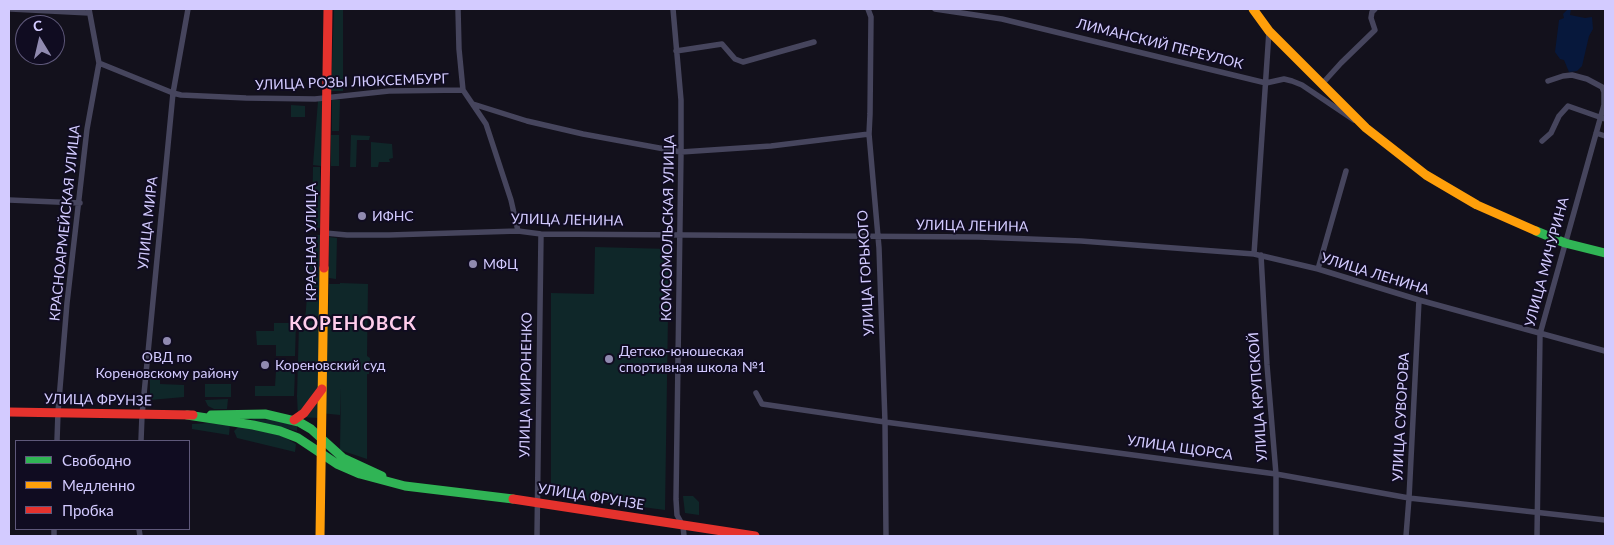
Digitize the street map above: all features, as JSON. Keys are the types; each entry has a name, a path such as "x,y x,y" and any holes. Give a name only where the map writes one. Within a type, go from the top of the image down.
{"main road":[{"name":"КРАСНАЯ УЛИЦА","path":"320,536 328,9"},
{"path":"1253,9 1269,31 1366,128 1426,175 1477,205 1565,242 1605,253"},
{"path":"294,420 312,405 323,387"},
{"name":"УЛИЦА ФРУНЗЕ","path":"9,412 142,415 254,414 294,420 311,428 343,458 381,475 423,487"},
{"name":"УЛИЦА ФРУНЗЕ","path":"187,415 280,431 298,438 342,466 360,474 405,486 537,502 755,536"}],"street":[{"path":"11,9 89,11"},
{"name":"УЛИЦА МИРА","path":"141,440 173,93 188,9"},
{"path":"458,9 463,90"},
{"name":"КОМСОМОЛЬСКАЯ УЛИЦА","path":"672,9 681,100 679,381 676,499 677,514 684,526 684,536"},
{"name":"УЛИЦА ГОРЬКОГО","path":"868,9 871,17 869,134 877,237 885,422 886,536"},
{"name":"ЛИМАНСКИЙ ПЕРЕУЛОК","path":"934,9 1002,19 1266,83 1284,79 1302,85 1366,128"},
{"path":"1322,84 1375,30 1371,18 1372,12 1375,9"},
{"name":"КРАСНОАРМЕЙСКАЯ УЛИЦА","path":"57,440 67,304 87,129 99,63 89,11"},
{"path":"1254,254 1269,31"},
{"path":"676,50 722,44 735,59 743,62 814,42"},
{"name":"УЛИЦА РОЗЫ ЛЮКСЕМБУРГ","path":"99,63 182,95 246,98 351,98 389,91 463,90 473,104"},
{"name":"УЛИЦА МИЧУРИНА","path":"1537,536 1540,334 1596,133 1603,118 1604,104 1602,87 1580,76 1563,76 1548,81"},
{"path":"473,104 527,121 583,134 681,152 771,146 869,134"},
{"path":"473,104 486,124 511,200 518,231"},
{"path":"1542,141 1550,133 1559,116 1568,106 1603,118"},
{"path":"1596,133 1605,136"},
{"path":"1318,269 1346,171"},
{"path":"9,200 80,203"},
{"name":"УЛИЦА ЛЕНИНА","path":"324,233 389,235 518,231 540,234 979,237 1081,241 1254,254 1318,269 1419,300 1605,351"},
{"name":"УЛИЦА МИРОНЕНКО","path":"537,536 540,234"},
{"name":"УЛИЦА КРУПСКОЙ","path":"1261,256 1276,474 1276,536"},
{"name":"УЛИЦА СУВОРОВА","path":"1406,536 1419,300"},
{"name":"УЛИЦА ЩОРСА","path":"756,393 762,404 1276,474 1409,498 1605,520"}],"green space":[{"path":"334,9 343,9 343,91 331,91"},
{"path":"332,100 340,100 339,131 332,131"},
{"path":"318,101 323,101 321,166 313,165"},
{"path":"291,105 305,106 305,117 291,117"},
{"path":"331,135 339,135 339,166 331,166"},
{"path":"351,135 370,136 369,140 357,140 356,167 350,167"},
{"path":"371,142 392,144 393,158 389,159 390,162 379,162 378,167 371,167"},
{"path":"313,167 320,167 321,228 312,227"},
{"path":"312,235 321,235 319,316 305,321"},
{"path":"329,237 337,238 336,279 329,278"},
{"name":"Детско-юношеская спортивная школа №1","path":"595,247 669,249 665,510 551,495 551,293 594,294"},
{"path":"329,284 368,284 367,356 370,358 369,374 367,374 367,459 340,450 341,388 340,415 320,413 319,418 298,417 299,324 324,318 339,322 328,317"},
{"path":"274,323 296,323 295,356 276,356 276,345 257,345 256,331 274,331"},
{"path":"276,371 295,371 294,396 255,396 255,386 275,386"},
{"path":"150,379 160,380 160,384 184,385 184,397 150,400"},
{"path":"205,384 231,384 231,397 205,397"},
{"path":"228,399 227,409 214,409 208,406 205,400"},
{"path":"250,419 273,420 297,426 297,431"},
{"path":"192,424 230,425 229,435 192,429"},
{"path":"239,426 282,436 296,444 295,452 237,438 234,431"},
{"path":"683,496 693,496 699,502 699,515 685,513"}],"water":[{"path":"1568,9 1571,9 1570,15 1585,18 1592,17 1593,29 1589,36 1582,66 1577,71 1569,72 1564,60 1560,59 1555,52 1559,20 1564,18 1563,14"}],"traffic: fast":[{"path":"1536,231 1565,243 1605,253"},
{"path":"211,415 265,414 299,422 311,429 343,458 382,476"},
{"path":"187,415 280,431 298,438 337,464 360,474 405,486 513,499"}],"traffic: slow":[{"path":"1253,9 1269,31 1366,128 1426,175 1477,205 1536,231"},
{"path":"320,536 324,268"}],"traffic: jam":[{"path":"324,268 328,9"},
{"path":"294,420 304,413 322,389"},
{"path":"9,412 193,415"},
{"path":"513,499 755,536"}],"place":[{"name":"ИФНС","path":"362,216"},
{"name":"МФЦ","path":"473,264"},
{"name":"ОВД по Кореновскому району","path":"167,341"},
{"name":"Детско-юношеская спортивная школа №1","path":"609,359"},
{"name":"Кореновский суд","path":"265,365"}],"district":[{"name":"КОРЕНОВСК","path":"353,324"}]}
